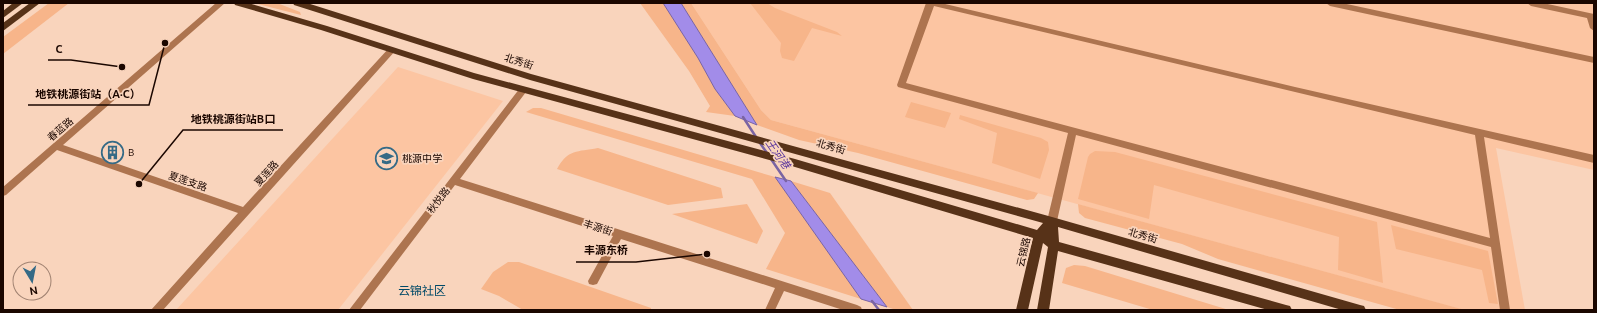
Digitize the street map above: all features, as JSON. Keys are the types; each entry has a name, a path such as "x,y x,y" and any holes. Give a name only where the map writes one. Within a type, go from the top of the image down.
{"main road":[{"path":"3,15 19,3"},
{"path":"3,28 36,3"},
{"path":"238,3 522,90 742,149 755,154 795,163 1039,235 1054,245 1286,310"},
{"name":"北秀街","path":"297,3 530,77 1052,221 1360,310"},
{"path":"1042,310 1054,245 1052,221"},
{"name":"云锦路","path":"1022,310 1039,235 1052,221"}],"street":[{"name":"春蓝路","path":"3,192 221,3"},
{"path":"1495,244 901,85 930,3 1594,159"},
{"path":"1330,3 1594,60"},
{"path":"1531,3 1592,16 1594,28"},
{"name":"夏莲路","path":"156,310 392,50"},
{"name":"秋悦路","path":"354,310 522,90"},
{"path":"1052,221 1073,131"},
{"path":"1479,132 1505,310"},
{"name":"夏莲支路","path":"56,146 245,212"},
{"name":"丰源街","path":"453,181 857,310"},
{"path":"593,280 619,234"},
{"path":"770,310 781,286"}],"shaded area":[{"path":"49,3 69,3 3,54 3,37"},
{"path":"254,3 277,3 300,12 301,15"},
{"path":"640,3 663,3 698,58 715,89 735,116 706,112 710,106 689,71"},
{"path":"663,3 681,3 757,125 735,116 715,89 698,58"},
{"path":"681,3 691,3 761,110 771,120 1038,193 1034,199 1027,200 858,153 799,140 757,125"},
{"path":"691,3 1594,3 1594,170 1496,148 1525,310 1464,310 771,120 761,110"},
{"path":"750,3 767,3 775,8 837,32 842,36 812,28 794,61 782,58 780,51 781,43"},
{"name":"桃源中学","path":"398,67 503,101 338,310 176,310"},
{"path":"911,102 951,113 945,128 905,117"},
{"path":"533,108 541,108 775,177 861,299 766,269 785,233 752,179 526,112"},
{"path":"960,115 1041,138 1048,142 1049,150 1040,179 992,163 997,133 959,119"},
{"path":"598,148 721,188 723,198 668,205 557,169 565,158 574,152"},
{"path":"1095,151 1115,152 1377,222 1383,283 1338,270 1339,237 1154,185 1149,219 1078,199 1088,157"},
{"path":"775,177 791,181 887,307 861,299"},
{"path":"791,181 830,193 913,310 896,310 887,307"},
{"path":"747,204 763,231 757,244 672,214"},
{"path":"1078,204 1465,310 1400,310 1218,259 1182,244 1085,218 1079,213"},
{"path":"1391,225 1488,251 1498,304 1489,303 1482,270 1396,249"},
{"path":"508,262 519,262 651,308 651,310 523,310 499,296 481,289 493,272"},
{"path":"1074,265 1085,266 1229,310 1153,310 1062,283 1066,268"}],"waterway":[{"name":"王河港","path":"743,117 756,137"},
{"name":"王河港","path":"760,143 767,153"},
{"name":"王河港","path":"771,159 786,181"},
{"name":"王河港","path":"872,301 879,310"}],"place":[{"name":"地铁桃源街站（A·C）","path":"165,43"},
{"name":"C","path":"122,67"},
{"name":"B","path":"113,152"},
{"name":"桃源中学","path":"387,158"},
{"name":"地铁桃源街站B口","path":"139,184"},
{"name":"丰源东桥","path":"707,254"}],"district":[{"name":"云锦社区","path":"422,291"}]}
